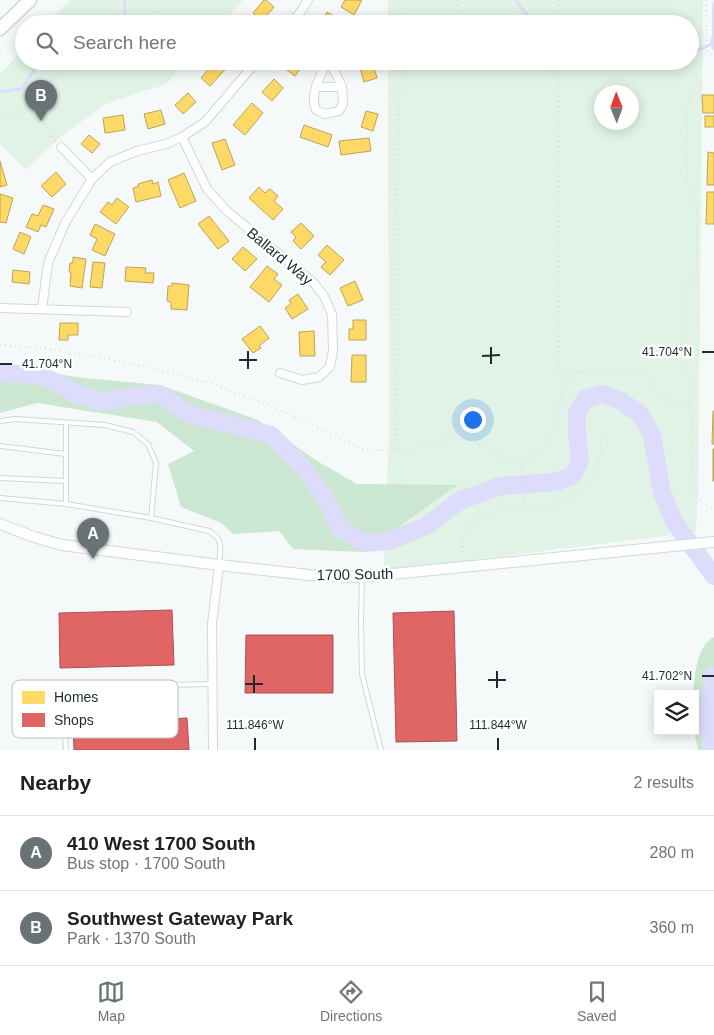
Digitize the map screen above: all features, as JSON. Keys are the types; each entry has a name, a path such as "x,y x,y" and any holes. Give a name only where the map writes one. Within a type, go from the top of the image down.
{"highway":[{"path":"0,29 30,0"}],"street":[{"path":"298,15 308,0"},
{"path":"42,309 48,263 65,223 92,179 110,162 137,151 166,144 182,137 205,122 248,70"},
{"path":"323,70 316,87 313,103 316,110 325,114 339,111 343,104 342,88 333,70"},
{"path":"316,87 342,88"},
{"name":"Ballard Way","path":"182,137 207,189 227,211 313,282 324,296 332,314 333,350 330,367 319,377 302,380 280,373"},
{"path":"61,147 92,179"},
{"path":"0,308 127,312"},
{"name":"1700 South","path":"0,524 62,545 309,575 362,578 714,542"},
{"path":"213,750 212,624 220,565"}],"lane":[{"path":"0,421 15,419 105,424 133,432 148,444 156,462 151,518"},
{"path":"66,423 66,504"},
{"path":"0,446 66,454"},
{"path":"0,478 66,481"},
{"path":"0,498 66,504 151,518 209,531 217,536 221,542 220,565"},
{"path":"362,578 362,674 382,750"},
{"path":"178,685 213,684"}],"path":[{"path":"150,15 168,0"},
{"path":"402,15 403,0"},
{"path":"457,0 458,15"},
{"path":"558,0 559,15"},
{"path":"706,0 707,41 709,52 714,58"},
{"path":"61,147 50,134 44,122 42,110 46,88 62,73 70,70"},
{"path":"396,450 394,250 400,70"},
{"path":"0,345 43,348 130,363 211,383 266,404 366,450 396,450 422,447 447,439 458,438 473,441 506,459 520,461 534,456 544,448 552,435 558,417 563,380 558,370 559,70"},
{"path":"692,70 697,79 687,109 686,177 689,190 697,206 697,267 686,288 685,364 691,385 693,487 702,504 714,509"},
{"path":"0,118 42,110"},
{"path":"563,380 576,372 632,370 645,374 656,392 663,399 676,402 691,402"},
{"path":"463,552 462,539 465,530 474,522 500,510 558,503 572,498 587,486 596,472 600,458 601,438"},
{"path":"520,461 525,507"}],"green space":[{"path":"69,0 243,0 229,15 55,15"},
{"path":"388,0 703,0 696,532 383,571 389,434 388,70 699,70 699,15 388,15"},
{"path":"15,58 15,70 178,70 165,85 104,105 60,137 26,170 0,144 0,74"},
{"path":"0,365 84,378 160,385 258,420 317,461 357,484 458,485 363,552 293,549 279,531 233,534 221,523 181,507 168,464 194,451 157,422 37,403 0,413"},
{"path":"714,637 714,750 698,750 695,735 699,735 699,690 694,690 700,654 708,641"}],"water":[{"path":"714,0 714,51 710,45 712,5"}],"building: Homes":[{"path":"264,0 274,7 267,15 255,15 253,13"},
{"path":"345,0 362,0 354,15 341,7"},
{"path":"208,70 225,70 210,86 201,78"},
{"path":"287,70 299,70 295,76"},
{"path":"360,70 375,70 377,78 364,82"},
{"path":"274,79 283,88 272,101 262,92"},
{"path":"188,93 196,102 183,114 175,105"},
{"path":"702,95 714,95 714,113 703,113"},
{"path":"252,103 263,113 245,135 233,125"},
{"path":"161,110 165,124 148,129 144,114"},
{"path":"366,111 378,114 373,131 361,127"},
{"path":"123,115 125,130 105,133 103,118"},
{"path":"705,116 714,116 714,127 705,127"},
{"path":"304,125 332,135 328,147 300,137"},
{"path":"89,135 100,144 92,153 81,144"},
{"path":"369,138 371,151 341,155 339,141"},
{"path":"225,139 235,165 222,170 212,143"},
{"path":"708,152 714,153 714,185 707,185"},
{"path":"0,161 7,185 0,187"},
{"path":"56,172 66,184 52,197 41,186"},
{"path":"184,173 196,201 180,208 168,180"},
{"path":"152,180 153,184 158,182 161,196 136,202 133,188 139,186 138,184"},
{"path":"259,187 265,193 270,189 278,196 274,201 283,209 273,220 249,198"},
{"path":"707,192 714,192 714,224 706,224"},
{"path":"0,194 13,198 6,223 0,222"},
{"path":"117,198 129,207 116,224 100,212 108,202 112,205"},
{"path":"43,205 54,209 46,227 41,225 38,232 26,227 32,214 38,216"},
{"path":"209,216 229,241 218,249 198,224"},
{"path":"301,223 314,236 301,249 293,241 296,237 291,232"},
{"path":"95,224 115,234 105,256 92,250 97,239 90,235"},
{"path":"20,232 31,237 24,254 13,249"},
{"path":"327,245 344,260 330,275 321,267 326,262 318,255"},
{"path":"243,247 257,259 245,271 232,259"},
{"path":"73,257 86,259 82,288 70,286 71,273 69,272 70,263 73,263"},
{"path":"93,262 105,263 102,288 90,287"},
{"path":"267,266 278,274 274,279 282,285 269,302 250,287"},
{"path":"126,267 146,268 145,273 154,273 153,283 125,281"},
{"path":"13,270 30,272 29,284 12,282"},
{"path":"355,281 363,300 348,306 340,288"},
{"path":"172,283 189,285 187,310 171,309 171,302 167,301 168,286 172,286"},
{"path":"298,294 308,309 292,319 285,308 291,304 289,300"},
{"path":"353,320 366,320 366,340 349,340 349,329 353,329"},
{"path":"60,323 78,323 78,335 68,335 68,340 59,340"},
{"path":"260,326 269,338 259,346 261,348 253,353 242,339"},
{"path":"314,331 315,356 300,356 299,332"},
{"path":"352,355 366,355 366,382 351,382"},
{"path":"713,411 714,444 712,444"},
{"path":"714,449 714,481 713,481"}],"building: Shops":[{"path":"172,610 174,665 60,668 59,613"},
{"path":"454,611 457,741 396,742 393,613"},
{"path":"246,635 333,635 333,693 245,693"},
{"path":"178,718 187,718 189,750 74,750 74,738 178,738"}],"waterway":[{"path":"124,15 125,0"},
{"path":"515,0 528,15"},
{"path":"699,50 714,43"},
{"path":"0,92 21,89 35,70"},
{"path":"0,373 41,375 77,394 102,402 138,395 159,394 189,414 271,435 302,466 324,496 341,529 364,543 389,541 426,526 459,501 500,486 556,482 573,475 580,461 577,413 585,399 602,394 621,401 640,414 652,435 662,493 674,522 714,576"},
{"path":"713,750 706,722 714,675"}],"place":[{"name":"Southwest Gateway Park","path":"41,121"},
{"name":"410 West 1700 South","path":"93,559"}]}
